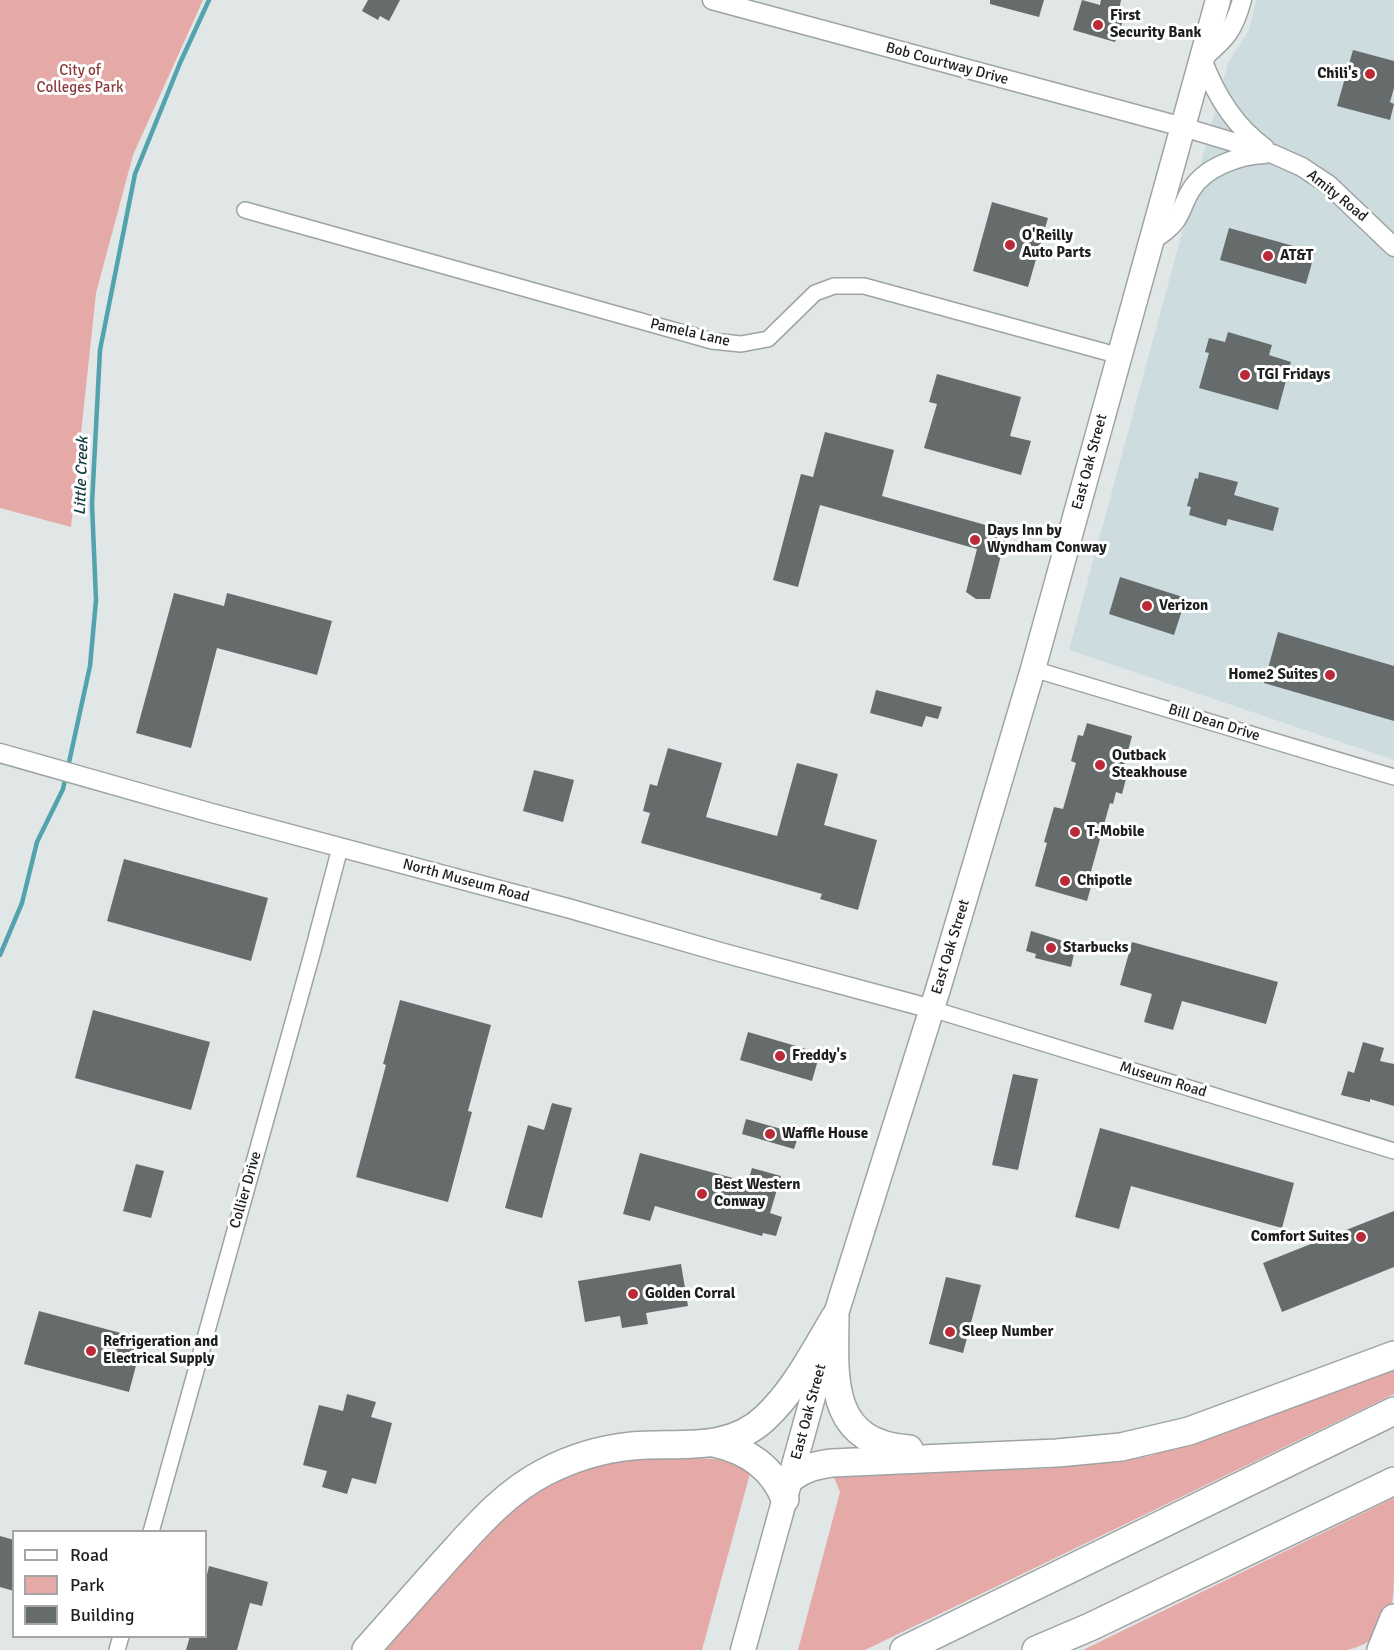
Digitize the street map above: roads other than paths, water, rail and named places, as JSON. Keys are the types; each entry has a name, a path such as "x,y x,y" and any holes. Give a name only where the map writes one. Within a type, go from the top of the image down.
{"highway":[{"name":"East Oak Street","path":"743,1650 835,1317 932,1009 1033,669 1218,0"},
{"path":"366,1650 477,1525 497,1505 534,1478 573,1459 598,1451 633,1446 714,1443 741,1435 765,1419 780,1403 835,1317"},
{"path":"835,1317 834,1360 837,1387 845,1413 857,1430 881,1445 894,1448 982,1455"},
{"path":"714,1443 756,1460 788,1489 813,1466 832,1463 1121,1447 1189,1431 1394,1354"},
{"path":"904,1650 1394,1411"},
{"path":"1036,1650 1111,1617 1394,1481"},
{"path":"1381,1650 1394,1618"}],"street":[{"name":"Bob Courtway Drive","path":"712,0 1183,127"},
{"path":"1202,59 1230,33 1242,0"},
{"name":"Amity Road","path":"1202,59 1210,81 1232,115 1248,134 1273,154"},
{"name":"Amity Road","path":"1183,127 1273,154 1302,167 1329,185 1394,247"},
{"path":"1151,241 1165,232 1176,220 1191,190 1209,172 1228,162 1250,156 1273,154"},
{"name":"Pamela Lane","path":"245,210 712,341 741,344 768,339 815,293 834,286 864,286 1120,356"},
{"name":"Bill Dean Drive","path":"1033,669 1394,777"},
{"name":"North Museum Road","path":"0,753 208,812 932,1009"},
{"name":"Collier Drive","path":"152,1530 340,848"},
{"name":"Museum Road","path":"932,1009 1394,1151"}],"waterway":[{"name":"Little Creek","path":"68,767 90,666 96,600 92,504 100,350 135,174 180,63 209,0"},
{"name":"Little Creek","path":"0,955 22,903 37,842 63,789 66,775"}],"place":[{"name":"First Security Bank","path":"1098,25"},
{"name":"Chili's","path":"1370,74"},
{"name":"O'Reilly Auto Parts","path":"1010,245"},
{"name":"AT&T","path":"1268,256"},
{"name":"TGI Fridays","path":"1245,375"},
{"name":"Days Inn by Wyndham Conway","path":"975,540"},
{"name":"Verizon","path":"1147,606"},
{"name":"Home2 Suites","path":"1330,675"},
{"name":"Outback Steakhouse","path":"1100,765"},
{"name":"T-Mobile","path":"1075,832"},
{"name":"Chipotle","path":"1065,881"},
{"name":"Starbucks","path":"1051,948"},
{"name":"Freddy's","path":"780,1056"},
{"name":"Waffle House","path":"770,1134"},
{"name":"Best Western Conway","path":"702,1194"},
{"name":"Comfort Suites","path":"1361,1237"},
{"name":"Golden Corral","path":"633,1294"},
{"name":"Sleep Number","path":"950,1332"},
{"name":"Refrigeration and Electrical Supply","path":"91,1351"}],"park label":[{"name":"City of Colleges Park","path":"80,80"}]}
